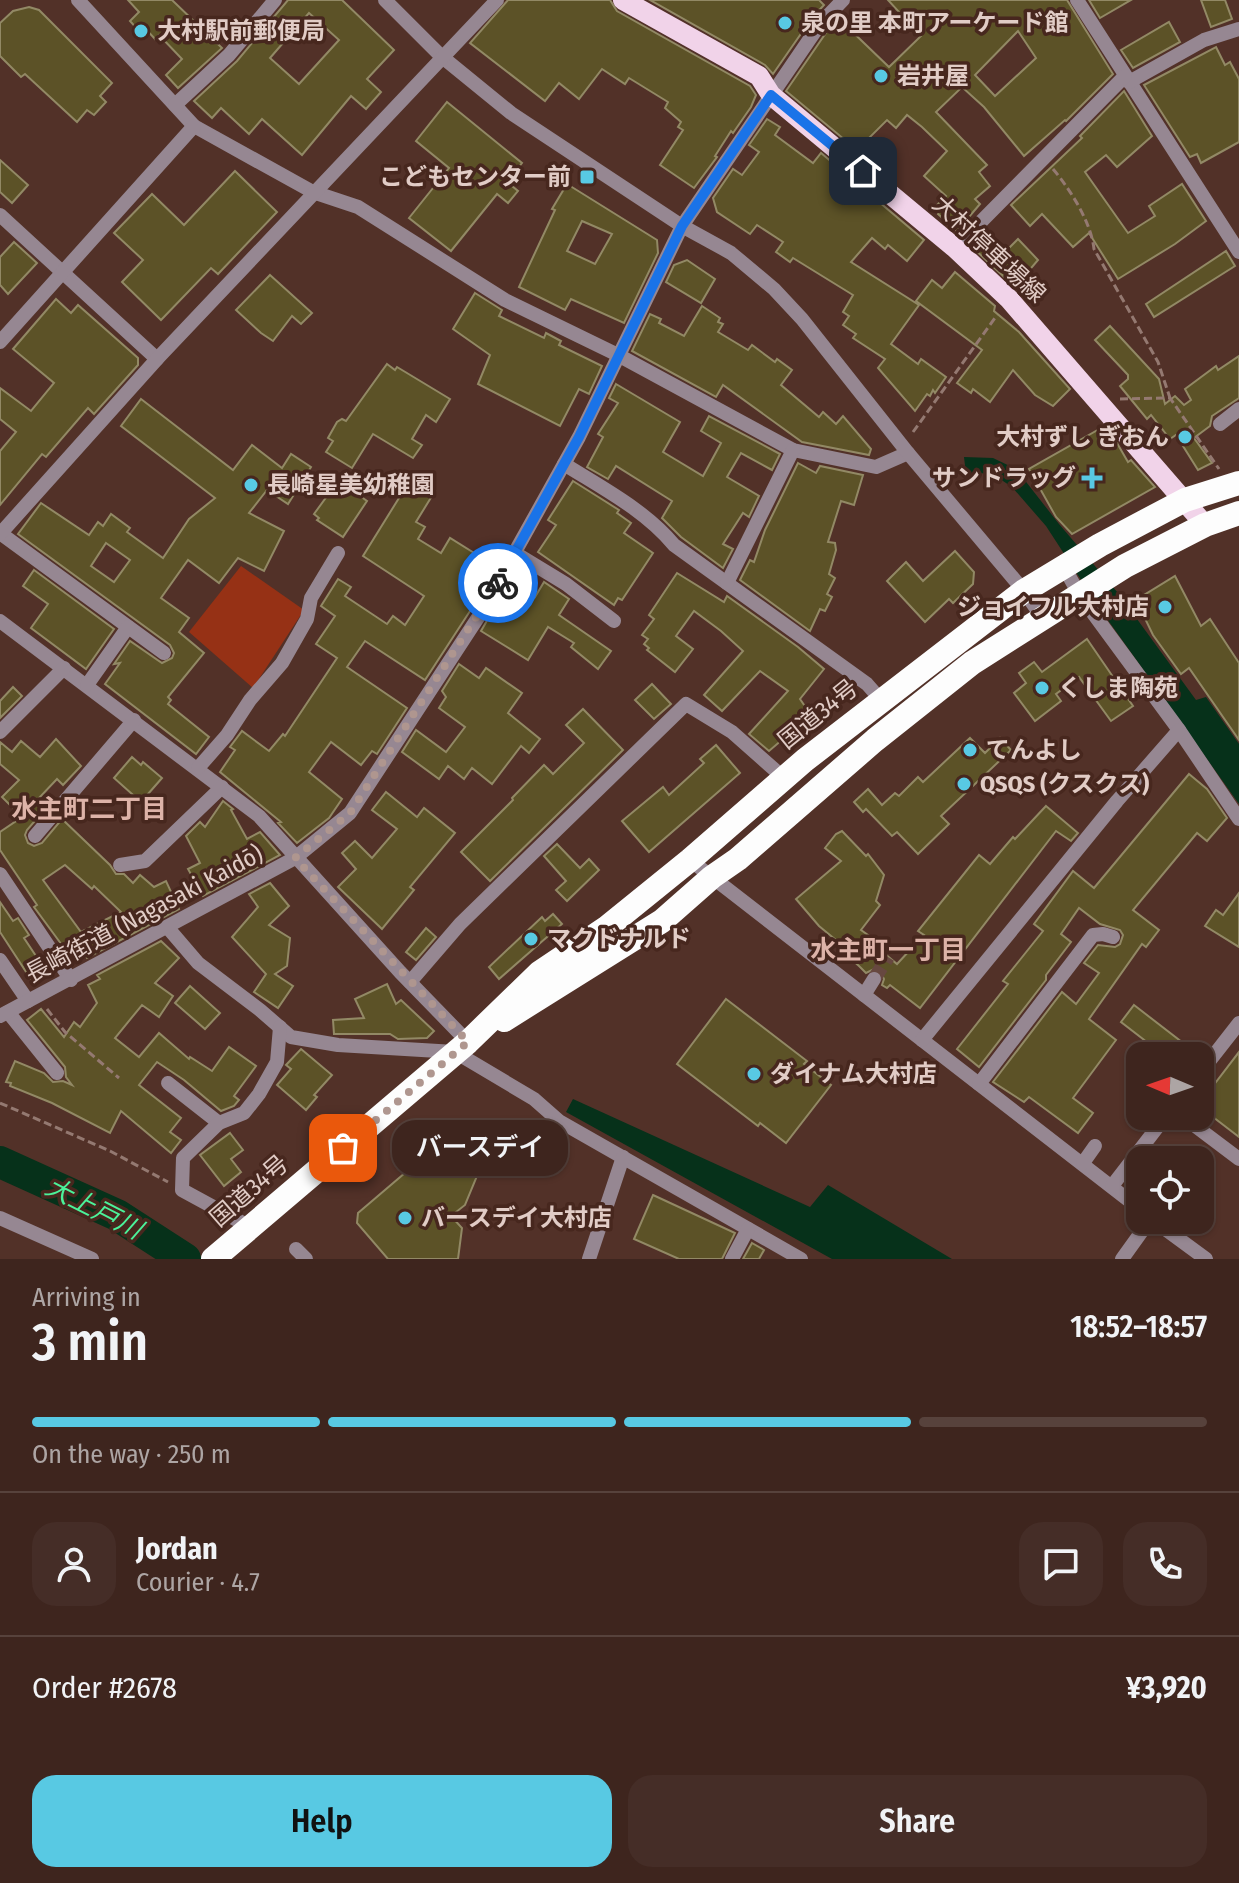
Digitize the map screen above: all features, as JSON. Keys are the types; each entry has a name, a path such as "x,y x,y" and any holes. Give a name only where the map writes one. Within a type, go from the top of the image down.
{"highway":[{"name":"国道34号","path":"213,1259 462,1047 539,973 606,928 784,778 1024,591 1185,500 1235,484"},
{"name":"国道34号","path":"462,1047 662,921 875,740 972,663 1125,566 1205,525 1239,513"}],"main road":[{"name":"大村停車場線","path":"623,0 759,76 771,95 955,248 1009,299 1205,525"}],"street":[{"path":"78,0 194,126 313,192 358,207 505,300 618,355 793,450 876,467 905,450"},
{"path":"175,105 229,55 275,0"},
{"path":"385,0 441,56 543,136 682,226 731,253 774,289 802,319 1042,617"},
{"path":"164,653 0,534 157,359 497,0"},
{"name":"長崎街道 (Nagasaki Kaidō)","path":"4,1014 295,858 350,813 481,613 515,553 564,464 682,226 820,24 843,0"},
{"path":"1077,0 1239,252"},
{"path":"955,248 1127,79 1204,40 1239,29"},
{"path":"0,342 194,126"},
{"path":"0,215 157,359"},
{"path":"1220,424 1239,409"},
{"path":"727,583 793,450"},
{"path":"564,464 641,514 663,531 674,545 867,684 881,700"},
{"path":"198,768 282,663 307,619 311,598 338,553"},
{"path":"515,553 566,584 614,621"},
{"path":"1064,567 1079,594 1179,730 1239,819"},
{"path":"0,621 259,816 410,982 462,1047 559,1121 798,1258"},
{"path":"87,685 128,627"},
{"path":"0,732 64,668"},
{"path":"410,982 460,924 686,704 732,732 784,778"},
{"path":"35,836 134,720"},
{"path":"922,1040 1117,801 1179,730"},
{"path":"120,865 145,861 222,787"},
{"path":"690,860 1126,1198"},
{"path":"0,874 71,980"},
{"path":"168,928 198,963 291,1037 338,1045 462,1047"},
{"path":"979,1084 1093,935 1113,937"},
{"path":"0,960 33,999"},
{"path":"864,995 874,979"},
{"path":"4,1014 57,1073"},
{"path":"1214,1055 1239,1023"},
{"path":"247,1230 178,1188 183,1158 219,1123 244,1113 259,1094 277,1062 280,1027"},
{"path":"168,1083 219,1123"},
{"path":"1112,1186 1155,1130"},
{"path":"1201,1130 1239,1159"},
{"path":"1083,1163 1095,1146"},
{"path":"589,1259 623,1157"},
{"path":"0,1218 92,1259"},
{"path":"732,1259 748,1229"},
{"path":"1122,1259 1141,1234"},
{"path":"1171,1234 1206,1259"}],"path":[{"path":"1044,158 1069,188 1092,233 1094,249 1158,362 1170,398 1235,484"},
{"path":"905,450 1009,299"},
{"path":"1098,400 1170,398"},
{"path":"33,999 65,1032 119,1078"},
{"path":"0,1103 110,1151 178,1188"}],"shaded area":[{"path":"964,457 993,458 1016,469 1118,593 1196,700 1206,697 1239,744 1239,804 1100,609 1046,526 1012,487 991,473 966,474"},
{"path":"241,566 304,610 253,688 189,632"},
{"path":"573,1099 810,1207 828,1185 952,1259 832,1259 566,1112"}],"building":[{"path":"128,0 172,0 222,48 178,88 166,75 182,59 159,35 155,39 144,27 139,31 130,21 139,12"},
{"path":"288,0 342,0 394,50 367,79 381,92 366,109 351,96 302,155 262,119 249,134 221,108 212,118 194,101 237,61","holes":["309,13 339,40 299,84 270,58"]},
{"path":"508,0 610,0 617,11 750,86 756,95 751,107 733,133 731,131 717,157 694,188 660,165 683,130 678,127 681,122 665,108 668,102 629,78 625,84 602,69 579,99 559,83 545,101 470,43"},
{"path":"650,0 819,0 824,5 773,74 765,65"},
{"path":"888,0 1067,0 1113,74 1066,121 1024,156 984,107 962,87 936,112 987,165 979,172 990,186 975,199 980,204 957,231 938,214 935,207 946,196 924,176 947,151 922,127 907,115 896,128 887,120 857,150 786,91 839,19 889,67 921,36","holes":["1018,31 1036,58 995,96 975,75"]},
{"path":"1089,0 1131,0 1100,18"},
{"path":"1201,0 1225,0 1232,19 1211,27"},
{"path":"29,7 39,10 112,83 100,96 106,102 94,115 87,110 77,122 25,74 21,77 0,56 0,23 13,11"},
{"path":"1169,22 1180,42 1133,68 1121,50"},
{"path":"1216,47 1225,65 1230,62 1239,79 1239,142 1201,163 1197,154 1190,157 1144,85"},
{"path":"1124,91 1152,136 1117,167 1106,155 1085,172 1128,233 1155,216 1149,206 1182,184 1206,221 1118,279 1089,233 1073,247 1042,214 1030,226 1011,205 1082,138 1080,136"},
{"path":"447,102 522,163 507,182 518,191 508,203 497,194 451,251 409,218 449,168 416,141"},
{"path":"767,119 780,127 775,135 813,163 821,153 924,240 907,261 888,245 885,249 872,238 851,262 919,305 891,344 918,364 921,359 946,377 935,393 933,390 930,396 927,394 915,411 878,368 885,359 853,338 856,334 843,325 849,316 843,312 853,295 793,258 790,262 776,252 783,242 757,225 750,234 717,212 713,198 733,169 742,175 759,152 749,145"},
{"path":"0,160 28,185 12,203 0,192"},
{"path":"235,171 277,212 218,274 211,268 161,320 122,282 143,260 114,233 152,194 184,225"},
{"path":"567,184 657,240 658,253 624,323 571,299 565,310 519,287 555,210 552,209","holes":["582,221 612,234 595,264 567,251"]},
{"path":"984,232 1004,253 1018,239 1038,260 1015,287 971,246"},
{"path":"14,242 37,263 8,294 0,285 0,257"},
{"path":"1226,251 1235,266 1154,317 1146,304"},
{"path":"687,260 715,279 701,303 666,282 674,265"},
{"path":"955,272 995,306 994,311 1019,332 1070,389 1053,406 1035,395 1013,370 990,402 973,389 971,393 957,383 982,350 916,301 932,280 942,288"},
{"path":"270,275 312,313 301,324 292,316 273,341 236,310"},
{"path":"475,293 502,310 499,316 544,338 546,333 561,341 559,345 602,366 589,394 579,389 560,426 478,384 490,355 453,329"},
{"path":"56,299 71,313 78,305 138,358 138,365 94,414 88,408 46,457 42,454 0,505 0,451 16,432 0,419 0,388 31,411 54,383 13,349"},
{"path":"702,306 720,318 718,322 723,324 718,332 748,350 752,345 792,370 781,385 819,417 823,412 836,424 843,416 871,449 869,455 802,442 723,385 716,397 632,351 650,314 661,319 659,323 684,336"},
{"path":"1110,326 1159,379 1165,404 1175,396 1184,405 1191,400 1185,389 1216,366 1218,370 1239,356 1239,398 1212,416 1210,426 1194,438 1212,463 1198,470 1176,435 1170,439 1151,415 1147,419 1120,386 1128,375 1095,340"},
{"path":"387,364 450,399 436,422 426,415 412,439 422,445 413,458 373,434 352,468 326,452 333,441 328,438 337,422 342,419 346,421"},
{"path":"616,384 680,422 663,452 703,476 721,443 701,431 709,416 780,454 772,470 741,453 727,477 759,496 749,517 743,513 723,544 733,549 723,568 681,537 662,518 672,501 616,466 608,479 587,467 603,437 598,434 618,403 609,398"},
{"path":"141,399 233,470 252,445 282,468 291,454 311,467 288,504 267,490 249,513 284,531 264,571 238,558 219,583 188,560 161,598 189,618 179,632 204,653 168,697 171,700 168,704 209,737 196,754 105,684 120,663 114,664 130,641 162,663 172,658 174,653 170,645 18,534 41,503 89,535 98,522 103,526 111,514 130,528 127,532 163,558 189,519 215,498 121,426","holes":["106,543 130,560 114,582 91,566"]},
{"name":"サンドラッグ","path":"1103,427 1128,462 1131,460 1155,487 1072,534 1056,517 1029,469"},
{"path":"798,463 816,473 820,466 863,475 854,505 841,501 828,542 835,543 836,550 829,574 835,578 827,594 832,597 825,611 820,609 810,631 740,580 750,560 754,562 765,530"},
{"path":"341,477 356,487 353,491 367,501 343,537 317,520 319,518 314,514"},
{"path":"412,477 435,491 416,522 425,527 418,539 441,553 450,538 495,566 425,680 365,641 347,667 407,708 377,754 372,751 361,765 331,742 309,772 342,799 329,818 297,843 278,823 281,822 220,772 235,750 230,747 242,731 269,751 283,734 285,736 337,658 316,644 335,616 321,606 338,579 351,587 345,596 387,624 393,616 405,625 424,596 363,556"},
{"path":"573,481 619,510 617,513 631,523 624,533 653,553 622,600 618,598 614,605 538,552 556,525 548,520"},
{"path":"955,551 974,572 973,584 953,603 949,599 925,622 887,581 906,562 923,581"},
{"path":"34,570 114,629 86,669 31,628 48,604 23,586"},
{"path":"677,573 724,602 727,596 824,669 800,699 811,715 769,751 749,734 788,691 760,671 722,711 704,695 743,651 721,631 694,611 676,636 693,649 675,672 647,650 649,648 644,644 648,639 642,635 654,619 649,615"},
{"path":"1175,576 1201,626 1210,619 1239,663 1239,740 1189,668 1181,674 1153,635 1136,600"},
{"path":"510,581 535,597 544,582 569,599 559,615 611,651 598,669 571,647 574,643 548,627 528,660 481,631"},
{"path":"1087,639 1133,706 1111,721 1079,677 1056,694 1061,701 1035,721 1014,693 1026,683 1019,673 1034,662 1042,672"},
{"path":"459,664 479,678 486,668 522,693 508,713 540,739 529,753 521,746 492,784 472,768 464,779 448,766 439,779 402,752 416,730 446,752 465,727 439,708 446,697 442,691"},
{"path":"652,684 671,704 654,719 635,700"},
{"path":"13,687 22,696 0,718 0,701"},
{"path":"583,709 623,750 490,881 461,852 544,765 553,774 584,743 566,725"},
{"path":"970,738 985,753 1000,738 1011,750 941,816 949,824 918,854 897,832 892,836 866,809 863,812 854,802 868,789 882,805 895,793 899,796 918,777 923,782"},
{"path":"56,739 81,766 63,785 57,779 38,799 46,808 27,830 28,843 34,846 42,843 62,819 116,874 124,874 133,883 140,875 154,887 166,881 179,909 87,958 81,949 70,956 34,907 37,905 0,850 0,832 22,817 2,797 19,780 0,764 0,742 12,752 21,741 40,757","holes":["65,865 92,889 94,886 121,912 81,932 43,880"]},
{"path":"716,745 740,773 649,852 622,821 663,787 669,795 704,763 700,759"},
{"path":"132,757 162,778 141,802 114,778"},
{"path":"1189,774 1207,789 1227,818 1207,841 1197,833 1133,910 1159,930 1146,947 1142,944 1089,1019 1116,1040 1073,1098 1093,1113 1078,1133 1029,1097 1024,1102 993,1082 1062,992 1076,1004 1099,973 1084,963 1098,945 1115,947 1120,944 1123,935 1120,930 1100,924 1079,908 1061,934 1071,942 979,1067 957,1049 1008,984 1003,981 1043,931 1034,924 1073,871 1094,888"},
{"path":"386,792 417,817 424,808 455,833 410,887 414,890 382,929 338,887 356,869 342,853 355,841 372,858 397,829 372,810"},
{"path":"223,801 233,809 247,839 260,832 280,855 203,896 188,869 200,863 186,836 200,822 205,827"},
{"path":"1046,806 1078,833 1071,841 1056,831 920,1008 890,985 887,988 882,985 884,979 880,971 874,969 866,973 833,943 836,940 796,899 841,861 825,848 842,831 866,856 868,854 884,875 876,901 880,905 861,930 897,964 924,935 918,931 979,855 990,864"},
{"path":"557,844 580,868 589,859 599,870 567,901 556,890 566,881 544,856"},
{"path":"270,883 289,906 269,925 290,938 287,966 275,974 293,986 278,1008 254,992 266,974 232,937 258,907 249,894"},
{"path":"1239,893 1239,947 1205,926 1216,910 1223,915"},
{"path":"0,902 13,921 18,918 29,935 24,938 48,974 34,984 0,932"},
{"name":"マクドナルド","path":"553,914 562,924 499,979 489,967 542,917 545,921"},
{"path":"426,928 436,937 416,960 406,952"},
{"path":"161,941 179,958 155,983 173,996 159,1017 142,1005 115,1038 139,1057 159,1033 189,1059 212,1071 229,1047 256,1066 234,1096 239,1100 234,1106 221,1111 157,1062 139,1085 181,1118 170,1132 181,1140 171,1153 121,1111 110,1133 6,1082 15,1061 44,1073 53,1082 63,1081 72,1085 66,1077 65,1067 27,1020 41,1009 64,1037 74,1022 80,1027 97,1003 88,985 100,979 97,975"},
{"path":"387,984 396,1004 401,1000 434,1031 427,1038 398,1039 390,1034 334,1034 333,1020 364,1018 355,999"},
{"path":"190,986 220,1013 205,1029 175,1003"},
{"name":"ダイナム大村店","path":"726,999 807,1061 804,1064 831,1085 786,1143 760,1123 758,1126 677,1064"},
{"path":"1134,1005 1182,1042 1147,1042 1121,1022"},
{"path":"301,1049 332,1075 314,1095 317,1097 306,1110 277,1085 291,1069 286,1065"},
{"path":"1239,1052 1239,1137 1214,1118 1214,1085"},
{"path":"230,1133 243,1150 231,1159 241,1172 224,1186 200,1155"},
{"name":"バースデイ大村店","path":"446,1138 477,1176 465,1205 451,1216 462,1228 458,1259 388,1259 357,1223 358,1213"},
{"path":"653,1195 735,1233 722,1259 679,1259 634,1239"},
{"path":"752,1243 764,1250 759,1259 743,1259"}],"waterway":[{"name":"大上戸川","path":"0,1162 117,1215 185,1259"}],"tunnel":[{"path":"874,979 888,957"}],"way so far":[{"path":"343,1148 468,1042 295,858 350,813 498,583"}],"place":[{"name":"泉の里 本町アーケード館","path":"785,23"},
{"name":"大村駅前郵便局","path":"141,31"},
{"name":"岩井屋","path":"881,76"},
{"name":"こどもセンター前","path":"587,177"},
{"name":"大村ずし ぎおん","path":"1185,437"},
{"name":"サンドラッグ","path":"1092,478"},
{"name":"長崎星美幼稚園","path":"251,485"},
{"name":"ジョイフル大村店","path":"1165,607"},
{"name":"くしま陶苑","path":"1042,688"},
{"name":"てんよし","path":"970,750"},
{"name":"QSQS (クスクス)","path":"964,784"},
{"name":"マクドナルド","path":"531,939"},
{"name":"ダイナム大村店","path":"754,1074"},
{"name":"バースデイ","path":"343,1148"},
{"name":"バースデイ大村店","path":"405,1218"}],"district":[{"name":"水主町二丁目","path":"89,809"},
{"name":"水主町一丁目","path":"888,950"}],"route":[{"path":"498,583 579,437 682,226 771,95 863,171"}]}
